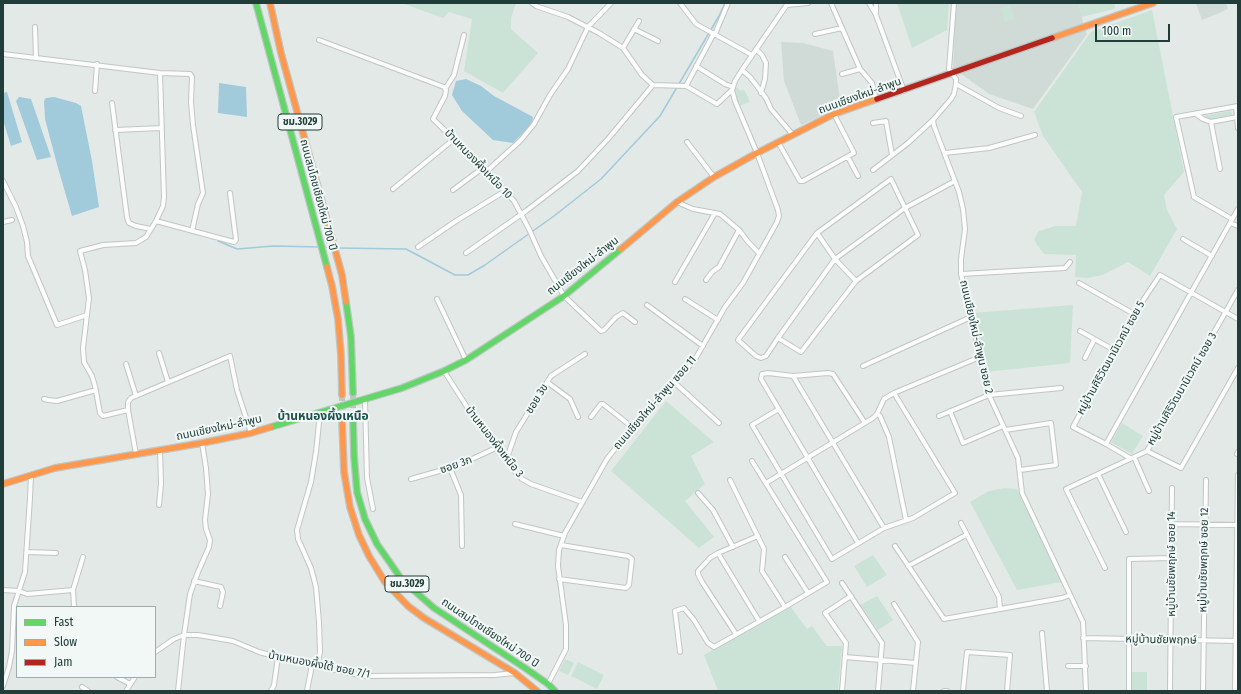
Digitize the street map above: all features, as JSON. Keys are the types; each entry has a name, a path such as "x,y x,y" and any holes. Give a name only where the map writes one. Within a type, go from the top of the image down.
{"main road":[{"name":"ถนนสมโภชเชียงใหม่ 700 ปี","path":"256,3 332,286 338,319 342,395"},
{"name":"ถนนสมโภชเชียงใหม่ 700 ปี","path":"270,3 281,53 342,275 352,337 353,393"},
{"name":"ถนนเชียงใหม่-ลำพูน","path":"3,484 55,468 202,443 251,433 365,400 402,388 444,371 466,360 564,296 677,202 714,177 778,142 834,114 904,91 1153,3"},
{"name":"ถนนสมโภชเชียงใหม่ 700 ปี","path":"353,416 357,492 365,519 377,544 388,562 402,580 434,608 525,668 548,684 554,691"},
{"name":"ถนนสมโภชเชียงใหม่ 700 ปี","path":"342,419 344,472 350,507 359,535 369,556 385,582 408,606 424,618 515,673 537,691"}],"street":[{"path":"532,3 568,17 588,27 622,48 642,75 653,85 686,86 717,104 733,88 742,70 787,4 808,3"},
{"path":"453,190 486,169 521,140 534,124 550,95 568,69 588,27 611,3"},
{"path":"680,3 696,24 752,55"},
{"path":"686,86 728,3"},
{"path":"831,3 860,69 872,83 876,100"},
{"path":"869,3 876,15 904,91"},
{"path":"876,3 876,15"},
{"path":"873,170 908,143 933,120 954,94 956,79 949,69 954,3"},
{"path":"622,48 639,21"},
{"path":"35,27 36,57"},
{"path":"815,34 842,28"},
{"path":"634,30 658,41"},
{"path":"319,40 438,84 445,88 454,76 464,35"},
{"path":"756,49 762,55 766,64 765,79 761,93"},
{"path":"3,54 97,64 160,73 190,74 192,77 191,102 193,125 203,193 198,204 192,231"},
{"path":"95,91 97,64"},
{"path":"696,66 733,88"},
{"path":"842,74 860,69"},
{"path":"742,70 750,77 766,98 771,109 793,135"},
{"path":"128,410 103,416 100,413 92,376 84,362 83,348 87,315 88,286 80,251 103,245 136,243 146,237 163,206 164,197 160,73"},
{"path":"956,84 999,108 1021,116"},
{"path":"466,252 522,214 578,171 608,139 653,85"},
{"name":"บ้านหนองผึ้งเหนือ 10","path":"445,88 445,96 433,118 486,169 514,201 522,214 541,256 564,296 601,331 604,330 616,317 623,313 636,322"},
{"name":"ถนนเชียงใหม่-ลำพูน ซอย 11","path":"548,684 566,649 566,625 558,566 564,536 607,459 632,427 692,364 718,320 743,283 779,216 757,153 735,101 733,88"},
{"path":"112,103 128,221 136,226 151,229"},
{"path":"1238,128 1237,107 1176,117 1194,197 1238,226"},
{"path":"778,142 800,182 803,181 848,157 854,152 834,114"},
{"path":"1196,114 1211,122 1237,117"},
{"name":"ถนนเชียงใหม่-ลำพูน ซอย 2","path":"933,120 959,192 965,218 961,259 962,274 989,395 1018,458 1022,493 1083,622 1086,691"},
{"path":"873,124 886,121 892,154"},
{"path":"1211,122 1220,170"},
{"path":"115,130 162,128"},
{"path":"944,153 989,148 1035,135"},
{"path":"393,189 454,139"},
{"path":"687,142 714,177"},
{"path":"848,157 858,176"},
{"path":"778,338 801,352 856,281 918,235 905,208 891,179 817,233 738,340 756,356 761,358 766,356 778,338 835,259 905,208 955,181"},
{"path":"3,181 23,226 26,236 28,256 58,325 87,315"},
{"path":"418,247 456,221 505,191"},
{"path":"156,221 235,241 230,193"},
{"path":"677,202 693,209 720,214 739,230 749,243 760,253"},
{"path":"1106,444 1238,209"},
{"path":"675,282 715,213"},
{"path":"3,222 12,220"},
{"path":"706,280 712,272 719,267 739,230"},
{"path":"817,233 835,259 856,281"},
{"path":"1183,239 1212,256"},
{"path":"962,274 1065,268 1070,262"},
{"name":"หมู่บ้านศิริวัฒนานิเวศน์ ซอย 5","path":"1132,457 1073,427 1134,314 1160,275 1191,293"},
{"path":"1079,283 1134,314"},
{"name":"หมู่บ้านศิริวัฒนานิเวศน์ ซอย 3","path":"1105,568 1066,489 1147,451 1238,290"},
{"path":"1191,293 1238,319"},
{"path":"437,299 466,360"},
{"path":"685,299 718,320"},
{"path":"647,306 703,346"},
{"path":"863,366 971,317"},
{"path":"1080,331 1114,350"},
{"path":"1085,358 1094,340"},
{"path":"159,353 168,382"},
{"name":"ซอย 3ข","path":"507,458 516,432 551,376 585,354"},
{"path":"136,454 128,410 128,402 131,398 230,356 237,390 251,433"},
{"path":"766,483 865,423 877,414 884,399 894,393 980,357"},
{"path":"126,364 136,396"},
{"path":"1147,451 1181,468 1238,368"},
{"name":"บ้านหนองผึ้งเหนือ 3","path":"444,371 478,424 507,458 516,474 531,484 582,502"},
{"path":"858,543 761,379 762,374 768,373 793,376 828,373 833,374 865,423"},
{"path":"793,376 884,528"},
{"path":"547,382 570,399 578,417"},
{"path":"674,383 719,423"},
{"path":"939,416 989,395 1061,388"},
{"path":"44,398 57,401 96,390"},
{"path":"779,409 752,425 832,559 884,528 913,518 955,493 894,393"},
{"path":"365,400 367,478 373,509"},
{"path":"592,417 595,411 601,404 603,404 632,427"},
{"path":"950,411 963,443 1004,428 1052,423 1056,465 1020,470"},
{"path":"317,666 320,652 316,587 311,568 298,539 297,530 310,482 316,452 320,413"},
{"path":"877,414 880,416 889,437 906,520"},
{"path":"178,691 190,594 209,547 210,540 206,529 205,520 208,494 202,443"},
{"name":"ซอย 3ก","path":"411,479 450,468 498,447"},
{"path":"158,505 161,484 160,450"},
{"path":"1132,457 1149,491"},
{"path":"680,652 675,611 684,608 694,620 708,643 714,647 827,582 752,461"},
{"path":"450,468 461,495 462,546"},
{"path":"1098,474 1126,532"},
{"path":"1235,691 1237,641 1238,474"},
{"path":"3,686 12,651 14,606 25,572 28,552 30,475"},
{"path":"730,480 764,549 762,571 785,607"},
{"name":"หมู่บ้านชัยพฤกษ์ ซอย 12","path":"1203,691 1206,480"},
{"name":"หมู่บ้านชัยพฤกษ์ ซอย 14","path":"1170,691 1172,488"},
{"path":"698,493 713,510 733,547"},
{"path":"961,523 998,597 1000,609"},
{"path":"515,524 564,536"},
{"path":"1172,524 1238,525"},
{"path":"908,566 966,535"},
{"path":"736,634 698,574 698,571 710,558 718,553 758,536"},
{"path":"559,579 626,588 629,585 632,560 628,556 561,545"},
{"path":"895,546 944,619 1062,598 1070,595"},
{"path":"28,552 56,553"},
{"path":"718,553 759,621"},
{"path":"74,606 73,590 82,556"},
{"path":"786,557 808,593"},
{"path":"1129,691 1130,559 1172,558"},
{"path":"194,581 221,587 223,592 220,606"},
{"path":"842,583 882,643 878,691"},
{"path":"3,590 19,591 27,594 73,590"},
{"path":"842,691 846,643 825,613 851,596"},
{"path":"894,604 918,642 913,691"},
{"path":"1042,633 1047,691"},
{"path":"156,651 174,639 184,635"},
{"name":"บ้านหนองผึ้งใต้ ซอย 7/1","path":"184,635 198,635 232,641 259,652 363,676 426,676 515,673"},
{"name":"หมู่บ้านชัยพฤกษ์","path":"1083,638 1237,641"},
{"path":"963,691 967,652 1010,655 1007,691"},
{"path":"271,691 274,685 278,657"},
{"path":"845,657 916,664"},
{"path":"308,691 312,665"},
{"path":"1068,666 1086,666"},
{"path":"119,678 130,684"},
{"path":"126,691 134,678"},
{"path":"82,688 88,691"}],"shaded area":[{"path":"956,3 1079,3 1087,34 1033,109 989,94 953,68"},
{"path":"1196,3 1226,3 1228,9 1202,20"},
{"path":"781,42 803,43 833,51 841,107 801,125 784,81"}],"green space":[{"path":"402,3 516,3 511,18 511,29 538,53 503,93 464,71 472,19 449,12 443,18"},
{"path":"897,3 949,3 947,30 912,48"},
{"path":"1079,3 1114,3 1115,9 1081,17"},
{"path":"1010,5 1015,19 1005,22 1001,8"},
{"path":"1152,10 1184,172 1164,195 1167,210 1177,229 1150,276 1128,262 1103,275 1088,278 1075,277 1076,255 1044,254 1034,239 1039,231 1055,226 1076,226 1082,192 1043,136 1034,112 1091,32"},
{"path":"736,87 741,91 743,89 750,102 738,106 732,94"},
{"path":"1231,111 1232,115 1207,120 1203,116"},
{"path":"1073,305 1070,363 986,372 973,313"},
{"path":"666,401 714,442 691,456 705,484 685,501 714,537 699,548 611,471"},
{"path":"1122,423 1143,436 1132,454 1111,442"},
{"path":"1004,488 1017,489 1062,582 1017,590 970,502 989,491"},
{"path":"873,555 887,575 867,587 854,566"},
{"path":"877,596 893,620 878,630 860,605"},
{"path":"790,606 807,629 812,626 827,646 842,646 838,691 718,691 704,655"},
{"path":"565,659 574,663 568,675 559,671"},
{"path":"578,662 604,675 597,689 571,676"},
{"path":"1130,672 1147,672 1147,691 1130,691"}],"water":[{"path":"466,79 481,86 494,96 533,117 532,124 513,143 493,140 462,111 452,95 456,81"},
{"path":"219,83 246,87 247,117 218,113"},
{"path":"7,92 22,142 11,146 3,120 3,93"},
{"path":"19,97 31,99 51,157 37,160 16,101"},
{"path":"54,97 76,103 81,106 99,207 72,216 45,119 44,101 46,98"}],"waterway":[{"path":"337,248 406,249 455,275 468,275 485,265 554,216 601,179 660,116 719,16 725,3"},
{"path":"218,241 237,249 273,246 320,247"},
{"path":"324,247 332,248"}],"tunnel":[{"path":"353,393 353,416"},
{"path":"342,395 342,419"}],"traffic: fast":[{"path":"256,3 327,267"},
{"path":"271,427 402,388 444,371 466,360 564,296 621,249"},
{"path":"346,302 351,337 353,393"},
{"path":"353,416 357,492 365,519 377,544 402,580 434,608 525,668 548,684 555,691"}],"traffic: slow":[{"path":"270,3 281,53 342,275 346,302"},
{"path":"1052,38 1153,3"},
{"path":"621,249 677,202 714,177 757,153 834,114 877,99"},
{"path":"327,267 338,319 342,395"},
{"path":"342,419 344,472 350,507 359,535 369,556 385,582 408,606 424,618 515,673 537,691"},
{"path":"3,484 55,468 202,443 251,433 271,427"}],"traffic: jam":[{"path":"877,99 1052,38"}],"district":[{"name":"บ้านหนองผึ้งเหนือ","path":"323,417"}]}
